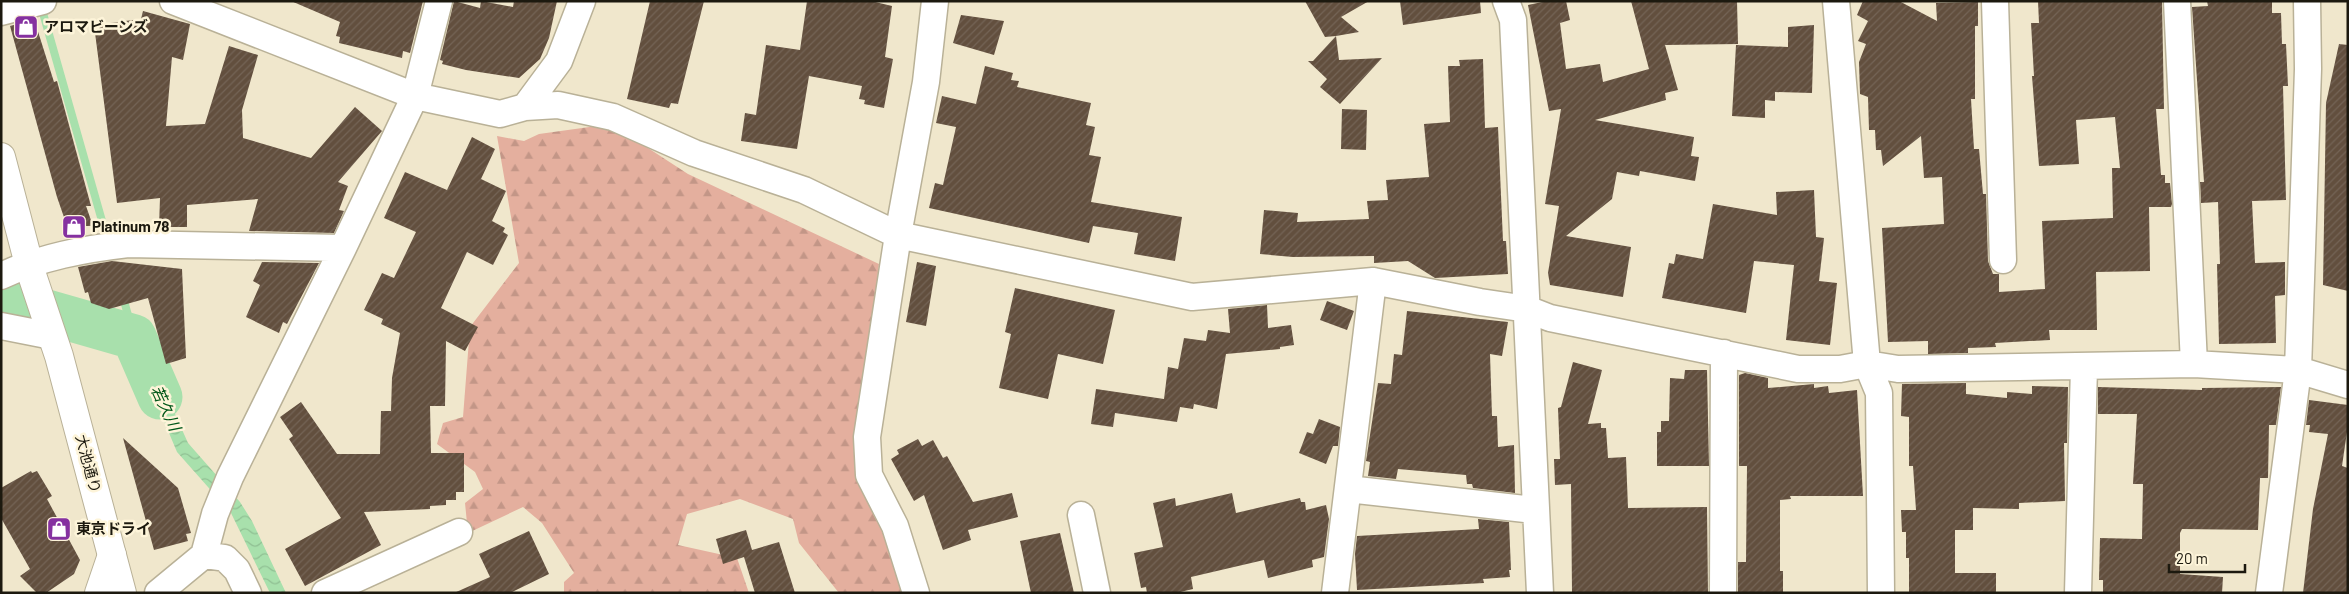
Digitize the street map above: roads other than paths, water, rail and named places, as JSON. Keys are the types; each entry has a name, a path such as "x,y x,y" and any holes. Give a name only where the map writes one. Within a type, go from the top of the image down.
{"street":[{"path":"173,1 415,96 500,114 525,107 558,105 613,117 694,153 804,190 898,235 1192,297 1373,281 1480,302 1527,308 1550,318 1798,369 1840,369 1867,364 1898,369 2194,364 2298,370 2348,385"},
{"path":"158,593 204,555 215,514 230,477 343,248 415,96 439,1"},
{"path":"525,107 559,61 582,1"},
{"path":"916,593 895,526 869,475 867,436 898,235 926,82 935,1"},
{"path":"1506,1 1513,20 1527,308 1534,510 1540,593"},
{"path":"1836,1 1867,364 1879,392 1881,593"},
{"path":"1995,1 2003,260"},
{"path":"2177,1 2194,364"},
{"path":"2269,593 2298,370 2308,69 2307,1"},
{"name":"大池通り","path":"1,157 30,272 52,336 122,593"},
{"path":"1,276 28,263 93,248 128,244 343,248"},
{"path":"1335,593 1373,281"},
{"path":"1,326 52,336"},
{"path":"1723,593 1724,353"},
{"path":"2078,593 2084,367"},
{"path":"1348,489 1534,510"},
{"path":"1081,515 1097,593"},
{"path":"325,593 458,532"},
{"path":"99,593 112,555"},
{"path":"204,555 225,558 237,570 248,593"}],"water":[{"path":"1,289 89,312 124,329 146,349 188,443 240,502 252,521 286,593 270,593 231,513 177,452 140,364 117,341 102,333 1,311"}],"waterway":[{"path":"41,6 108,242"},
{"path":"123,297 134,337"},
{"name":"若久川","path":"1,299 134,337 160,397"}],"place":[{"name":"アロマビーンズ","path":"26,27"},
{"name":"Platinum 78","path":"74,227"},
{"name":"東京ドライ","path":"59,529"}]}
